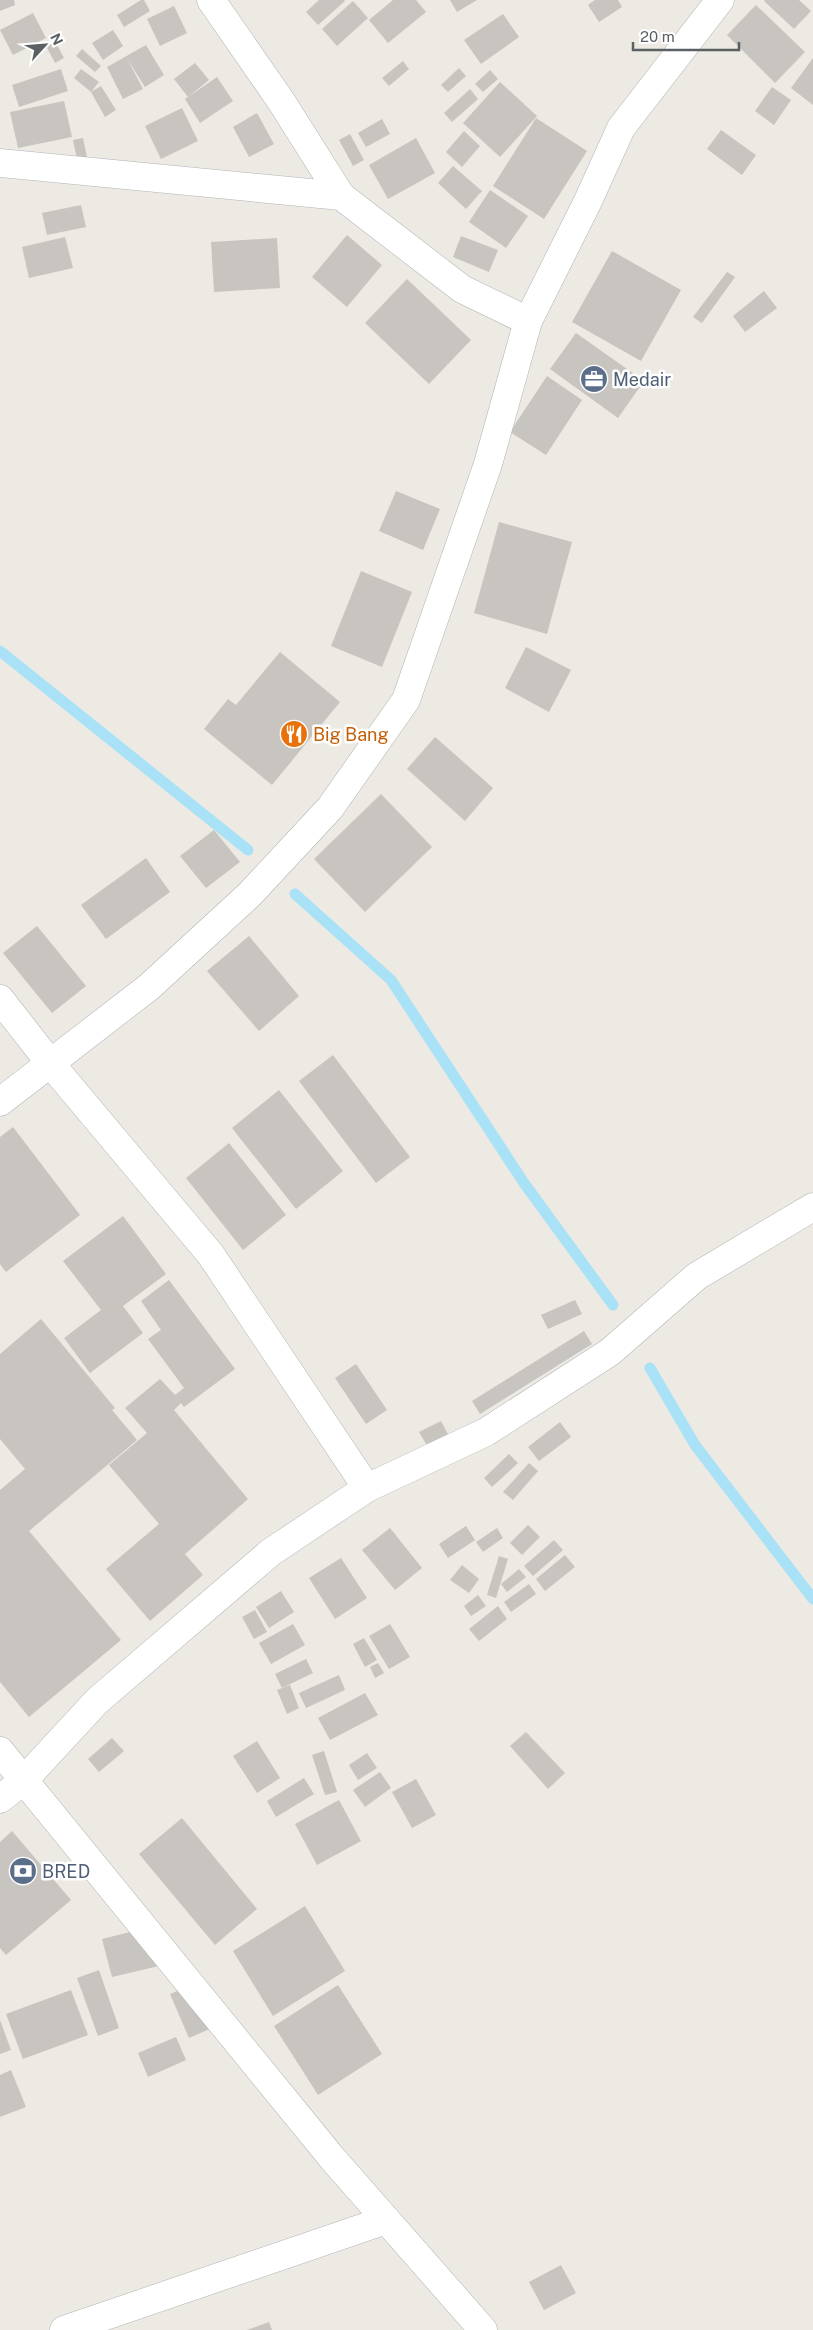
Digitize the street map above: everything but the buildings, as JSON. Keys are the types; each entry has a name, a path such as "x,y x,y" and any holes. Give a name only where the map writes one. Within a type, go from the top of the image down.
{"street":[{"path":"211,0 281,101 340,196 462,289 528,321"},
{"path":"0,1102 149,987 250,894 330,808 406,700 488,464 528,321 588,201 621,128 720,0"},
{"path":"0,163 340,196"},
{"path":"0,999 50,1063 211,1255 367,1488"},
{"path":"0,1799 24,1780 97,1701 271,1552 367,1488 486,1432 610,1352 697,1276 813,1207"},
{"path":"0,1751 332,2158 483,2330"},
{"path":"64,2330 386,2220"}],"waterway":[{"path":"0,651 248,850"},
{"path":"295,894 391,980 524,1183 613,1305"},
{"path":"650,1368 695,1445 813,1599"}],"place":[{"name":"Medair","path":"594,379"},
{"name":"Big Bang","path":"294,734"},
{"name":"BRED","path":"23,1871"}]}
